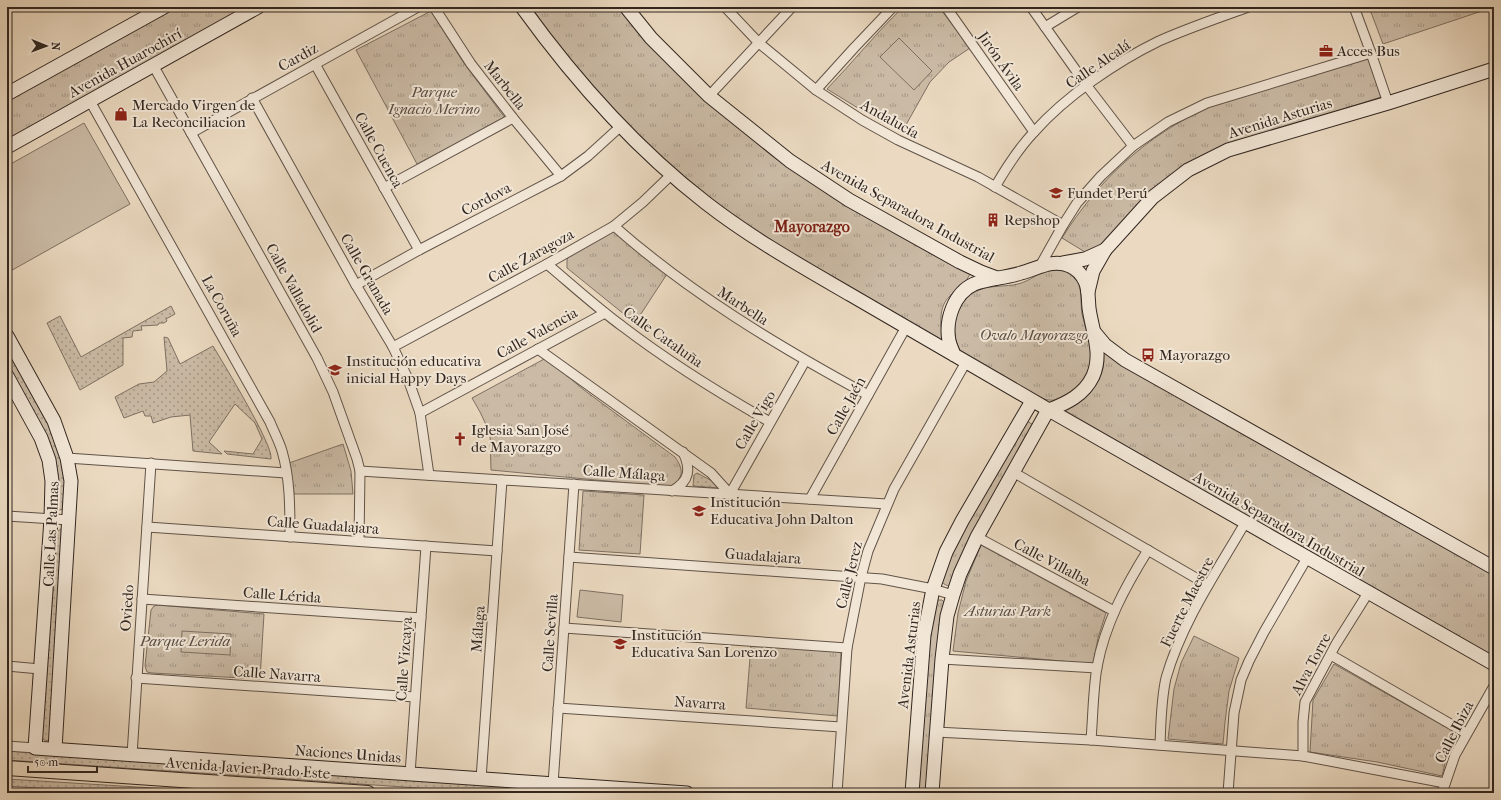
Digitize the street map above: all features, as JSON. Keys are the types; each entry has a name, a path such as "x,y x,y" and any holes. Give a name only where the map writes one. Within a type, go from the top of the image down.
{"main road":[{"name":"Avenida Huarochirí","path":"7,94 164,7"},
{"name":"Avenida Huarochirí","path":"7,147 258,7"},
{"path":"522,7 564,62 621,126 672,175 735,224 798,265 954,355"},
{"name":"Avenida Separadora Industrial","path":"626,7 651,38 710,96 790,161 844,197 960,262 981,272 999,278"},
{"name":"Avenida Asturias","path":"1088,294 1093,271 1105,250 1153,197 1188,170 1228,150 1388,103 1494,69"},
{"name":"Avenida Asturias","path":"954,355 949,341 948,327 950,314 955,302 963,292 973,285 985,280 1023,273 1040,266 1085,259 1105,250"},
{"path":"932,793 946,622 960,574 977,537 1048,410 1076,397 1093,377 1097,365 1098,349 1085,281 1080,273 1063,263"},
{"path":"1095,333 1105,345 1126,360 1494,568"},
{"name":"Calle Las Palmas","path":"7,336 54,421 68,458 71,481 55,749"},
{"name":"Avenida Separadora Industrial","path":"954,355 1494,664"},
{"name":"Calle Las Palmas","path":"7,376 35,426 46,450 52,481 51,519 35,748"},
{"name":"Avenida Asturias","path":"912,793 924,635 933,589 946,552 962,521 1032,401"},
{"name":"Naciones Unidas","path":"35,748 687,793"},
{"name":"Avenida Javier Prado Este","path":"7,768 305,791 368,793"}],"street":[{"name":"Cardiz","path":"191,133 418,7"},
{"name":"Marbella","path":"434,7 471,64 561,176"},
{"name":"Andalucía","path":"725,7 760,43 816,90 862,120 898,140 953,165 1063,225"},
{"path":"710,96 792,7"},
{"path":"816,90 894,7"},
{"name":"Jirón Ávila","path":"946,7 1034,132"},
{"path":"1031,7 1087,86 1133,146"},
{"path":"1044,27 1078,7"},
{"name":"Calle Alcalá","path":"995,187 1013,158 1034,132 1059,108 1087,86 1120,63 1160,41 1248,7"},
{"path":"1354,7 1388,103"},
{"path":"1040,266 1063,225 1078,203 1101,176 1133,146 1168,122 1207,103 1371,53"},
{"name":"Calle Cuenca","path":"315,64 419,250"},
{"name":"Calle Valladolid","path":"153,65 317,358 333,392 360,471 359,542"},
{"name":"Calle Granada","path":"252,98 356,285 393,347 408,380 420,413 429,476"},
{"name":"La Coruña","path":"90,101 270,422 282,450 290,509 290,537"},
{"path":"384,188 513,118"},
{"name":"Cordova","path":"356,285 419,250 561,176 588,156 621,126"},
{"name":"Calle Zaragoza","path":"393,347 614,226 672,175"},
{"name":"Marbella","path":"614,226 651,258 706,299 750,328 805,361 868,395"},
{"name":"Calle Cataluña","path":"547,264 605,313 680,367 770,422"},
{"name":"Calle Valencia","path":"420,413 605,313"},
{"name":"Calle Jaén","path":"810,499 906,327"},
{"path":"538,349 711,473 730,494"},
{"name":"Calle Vigo","path":"730,494 805,361"},
{"name":"Calle Jerez","path":"837,793 847,648 861,577 868,551 887,504 966,362"},
{"path":"672,491 680,486 687,475 688,467 683,452"},
{"path":"68,458 286,473"},
{"name":"Oviedo","path":"132,755 151,463"},
{"name":"Calle Málaga","path":"360,471 887,504"},
{"path":"1013,472 1208,585"},
{"name":"Málaga","path":"481,779 502,480"},
{"name":"Calle Sevilla","path":"553,784 574,484"},
{"path":"7,516 69,520"},
{"name":"Fuerte Maestre","path":"1160,745 1166,679 1184,630 1208,585 1246,523"},
{"name":"Calle Guadalajara","path":"147,526 497,551"},
{"name":"Calle Villalba","path":"977,537 1114,611"},
{"name":"Calle Vizcaya","path":"410,774 426,546"},
{"path":"1091,740 1097,668 1103,643 1114,611 1129,580 1148,550"},
{"name":"Guadalajara","path":"570,557 892,580 953,595"},
{"path":"1228,793 1234,712 1241,680 1264,632 1307,558"},
{"name":"Alva Torre","path":"1302,756 1304,706 1309,693 1368,593"},
{"name":"Calle Lérida","path":"142,599 421,618"},
{"path":"564,628 847,648"},
{"path":"1331,655 1466,733"},
{"path":"942,659 1097,668"},
{"path":"7,666 40,668"},
{"name":"Calle Navarra","path":"136,678 415,697"},
{"name":"Calle Ibiza","path":"1442,793 1455,755 1466,733 1494,686"},
{"name":"Navarra","path":"558,708 841,727"},
{"path":"936,732 1091,740 1302,756 1445,783"},
{"name":"Naciones Unidas","path":"7,746 35,748"}],"green space":[{"path":"175,7 252,7 7,142 7,99"},
{"path":"531,7 619,7 646,41 698,94 770,154 835,199 971,271 962,286 949,297 943,307 941,319 944,343 807,265 723,210 672,167 626,123 573,65"},
{"path":"903,7 939,7 970,48 949,62 930,82 902,132 866,113 827,89"},
{"path":"1369,7 1494,7 1383,44"},
{"name":"Parque Ignacio Merino","path":"431,11 463,62 505,118 417,164 356,50"},
{"path":"899,38 932,71 914,90 880,57"},
{"path":"1368,58 1381,97 1215,150 1166,178 1099,247 1085,252 1062,238 1076,217 1108,178 1126,161 1165,131 1221,102"},
{"path":"84,123 130,204 7,273 7,166"},
{"path":"614,231 667,274 635,323 567,268 569,254"},
{"name":"Ovalo Mayorazgo","path":"1052,268 1067,271 1074,276 1079,284 1082,314 1089,339 1091,355 1088,370 1081,384 1063,398 1050,400 1038,398 961,352 957,344 954,326 959,309 964,301 979,290 1022,283"},
{"path":"171,306 175,314 166,319 167,321 164,323 159,323 158,325 141,326 142,330 133,331 132,337 123,338 123,365 80,390 47,323 60,316 81,357"},
{"path":"164,337 168,338 180,364 213,346 257,422 270,451 271,459 227,454 224,451 253,454 262,439 255,423 235,404 209,442 222,454 193,451 190,415 171,417 153,423 151,416 145,416 143,411 124,418 115,397 139,384 154,382 167,371"},
{"path":"7,344 60,446 65,471 66,509 59,510 57,507 44,432 7,365"},
{"path":"1103,351 1494,568 1494,658 1064,410 1088,393 1099,379 1104,362"},
{"path":"546,358 584,390 675,457 680,466 681,474 675,484 670,487 491,470 490,433 472,398"},
{"path":"1027,421 1035,426 950,586 945,585 942,580 942,576 947,561"},
{"path":"343,444 351,471 353,494 294,494 289,463"},
{"path":"697,473 718,484 719,488 693,486 694,475"},
{"path":"583,491 644,495 640,554 579,550"},
{"path":"64,528 51,741 44,740 42,737 57,532"},
{"name":"Asturias Park","path":"981,545 1106,613 1098,638 1093,664 953,651 958,613 966,581"},
{"path":"580,590 623,595 621,622 577,617"},
{"path":"938,600 942,600 946,604 928,793 917,793 929,634 936,602"},
{"name":"Parque Lerida","path":"158,605 264,614 260,679 147,672 145,666 151,610 154,606"},
{"path":"182,631 231,634 230,655 181,652"},
{"path":"1194,636 1239,658 1229,691 1223,744 1168,739 1174,689 1181,663"},
{"path":"751,645 841,651 838,716 746,708"},
{"path":"1334,664 1458,734 1447,755 1442,776 1377,762 1310,752 1313,700"},
{"path":"7,751 610,793 492,793 7,760"},
{"path":"7,779 235,793 115,793 7,786"}],"place":[{"name":"Acces Bus","path":"1326,51"},
{"name":"Mercado Virgen de La Reconciliacion","path":"121,114"},
{"name":"Fundet Perú","path":"1056,193"},
{"name":"Repshop","path":"993,220"},
{"name":"Mayorazgo","path":"1148,355"},
{"name":"Institución educativa inicial Happy Days","path":"335,370"},
{"name":"Iglesia San José de Mayorazgo","path":"460,439"},
{"name":"Institución Educativa John Dalton","path":"699,511"},
{"name":"Institución Educativa San Lorenzo","path":"620,644"}],"district":[{"name":"Mayorazgo","path":"812,226"}]}
